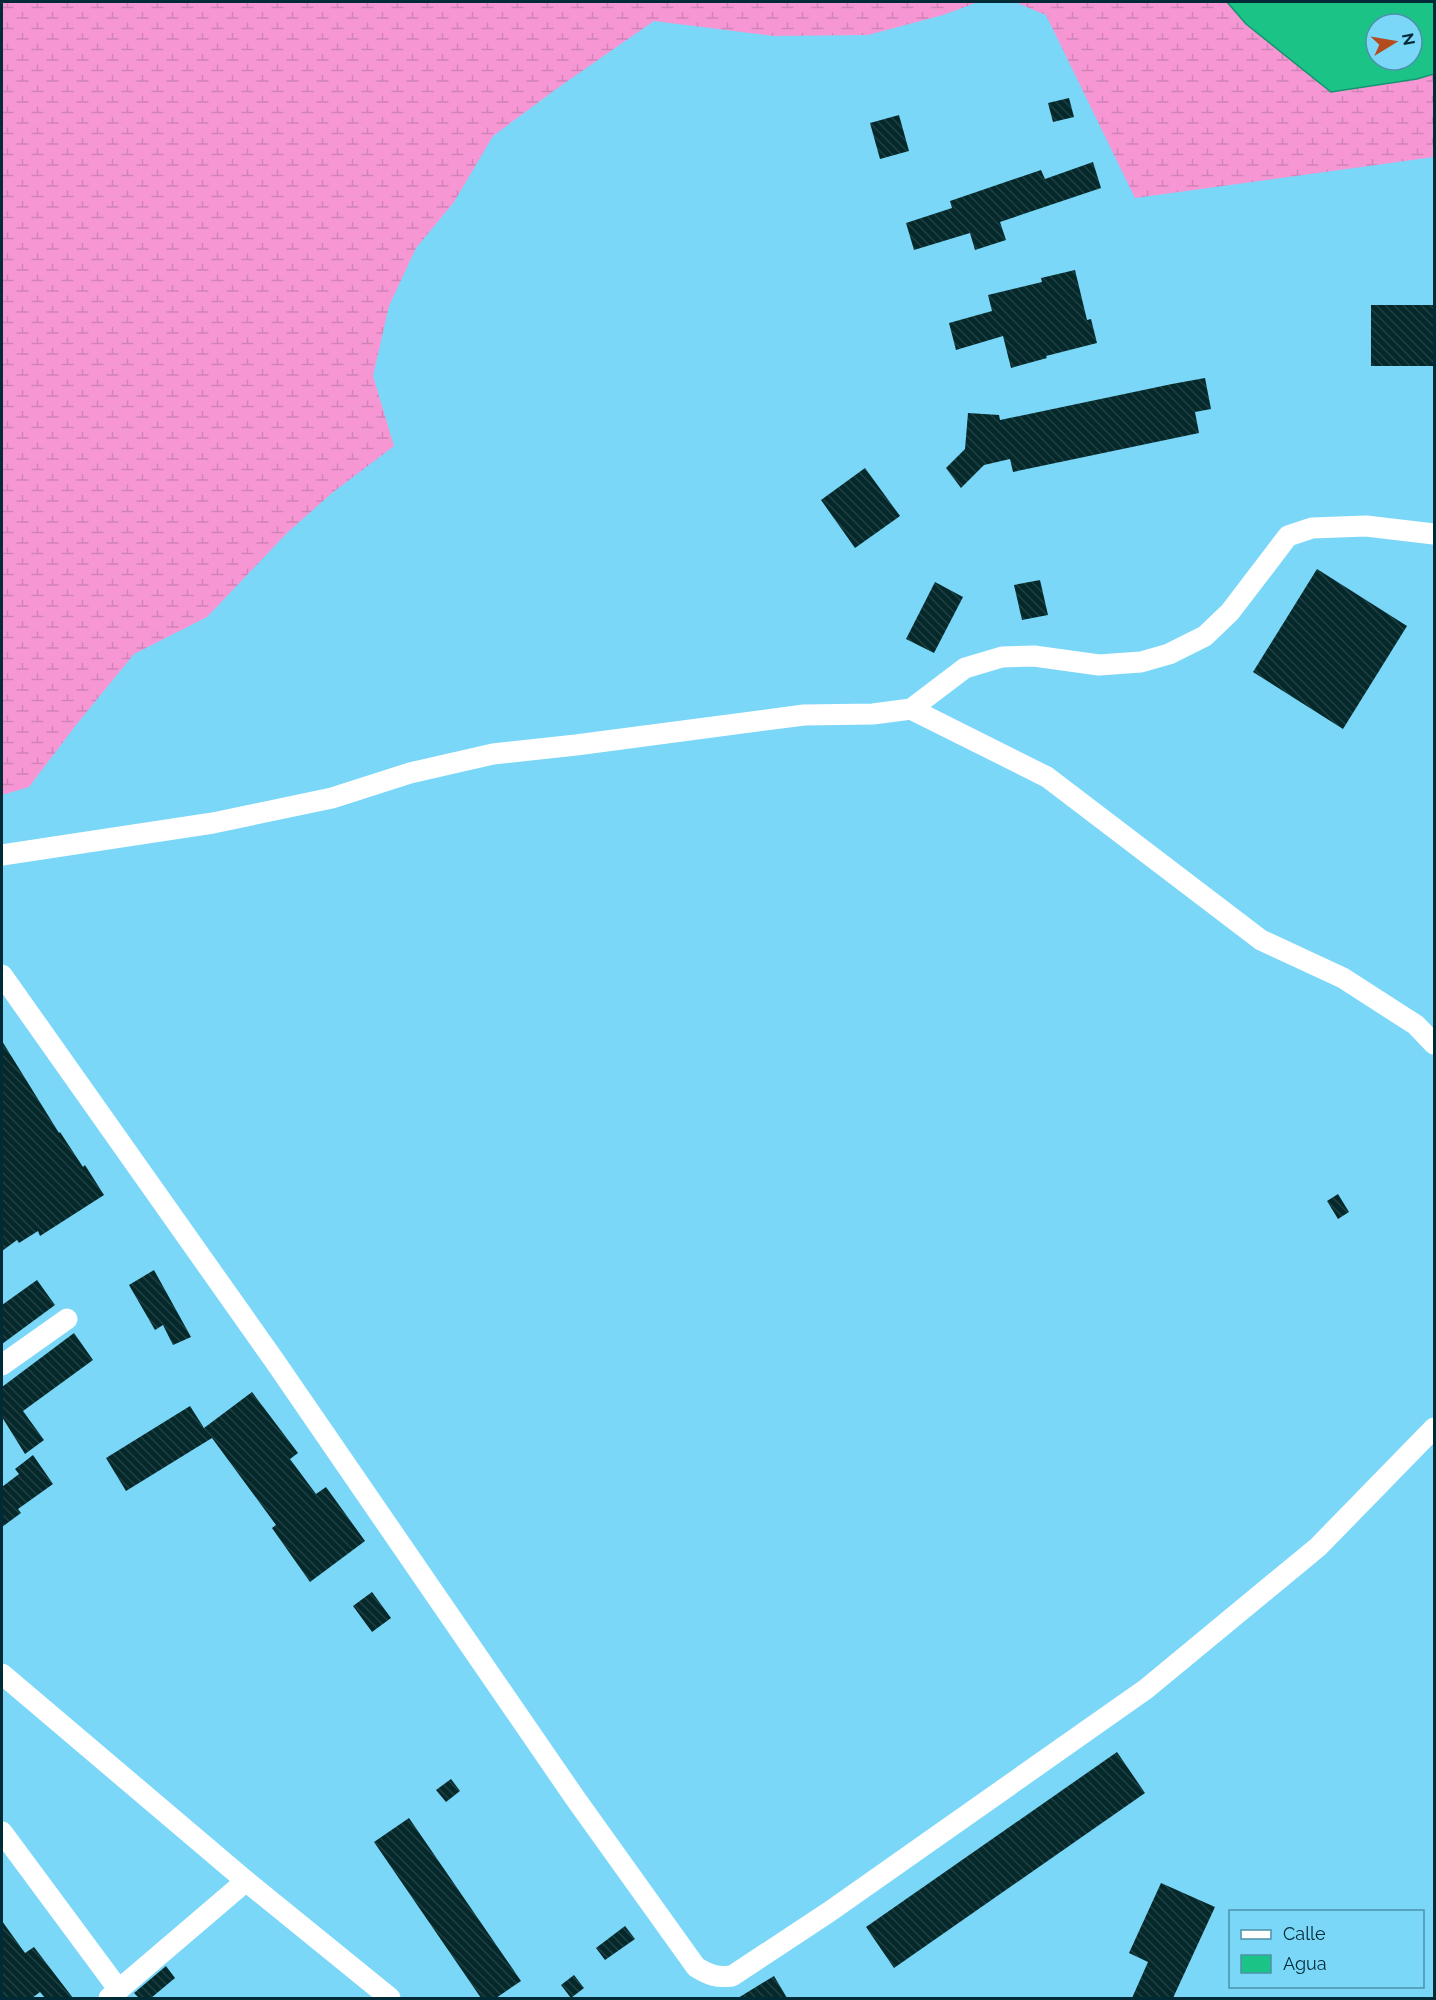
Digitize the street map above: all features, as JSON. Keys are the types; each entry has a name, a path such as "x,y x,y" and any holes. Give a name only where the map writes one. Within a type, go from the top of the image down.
{"street":[{"path":"2,855 224,821 332,798 410,773 493,754 804,715 873,714 911,709 965,668 1002,657 1034,656 1100,665 1141,662 1169,654 1205,636 1230,612 1288,536 1312,528 1366,526 1434,534"},
{"path":"911,709 1047,777 1261,940 1343,978 1416,1025 1434,1044"},
{"path":"2,975 274,1360 576,1798 696,1967 708,1975 720,1978 732,1976 829,1912 1146,1689 1318,1547 1434,1428"},
{"path":"2,1365 67,1319"},
{"path":"2,1674 246,1881 390,1998"},
{"path":"2,1832 114,1994 246,1881"}],"green space":[{"path":"2,2 978,2 943,15 868,35 774,36 654,21 493,136 454,202 416,248 389,306 373,376 394,446 332,493 288,532 207,617 134,654 29,787 2,795"},
{"path":"1015,2 1227,2 1246,24 1364,62 1364,72 1395,72 1417,79 1434,74 1434,157 1135,198 1046,15"}],"water":[{"path":"1227,2 1434,2 1434,74 1417,79 1331,92 1246,24"}],"building":[{"path":"1069,98 1074,117 1053,122 1048,103"},
{"path":"899,115 909,151 880,159 870,123"},
{"path":"1093,162 1101,188 1000,222 1006,240 975,250 970,233 914,250 906,223 952,208 950,201 1041,170 1045,179"},
{"path":"1075,270 1087,320 1091,319 1097,343 1011,368 1003,336 956,350 949,323 992,311 988,295 1042,282 1041,278"},
{"path":"1371,305 1434,305 1434,366 1371,366"},
{"path":"1205,378 1211,409 1195,412 1199,433 1013,472 1010,459 984,465 961,488 946,468 965,449 968,413 999,415 1000,420"},
{"path":"865,468 900,516 855,548 821,500"},
{"path":"1317,569 1407,626 1343,729 1253,672"},
{"path":"1040,580 1048,615 1022,620 1014,585"},
{"path":"935,582 963,597 934,653 906,639"},
{"path":"2,1041 59,1133 83,1167 85,1165 104,1195 40,1236 38,1231 19,1243 17,1240 2,1251"},
{"path":"1338,1194 1349,1212 1338,1219 1327,1201"},
{"path":"154,1270 191,1337 173,1345 163,1325 155,1330 129,1285"},
{"path":"37,1280 55,1305 2,1344 2,1305"},
{"path":"74,1333 93,1360 23,1411 44,1440 25,1454 2,1417 2,1387"},
{"path":"252,1392 298,1453 290,1459 316,1494 326,1487 365,1541 310,1582 272,1528 276,1525 212,1438 126,1491 106,1458 190,1406 204,1428"},
{"path":"33,1455 53,1484 18,1509 21,1513 2,1527 2,1487 19,1474 15,1469"},
{"path":"372,1592 391,1618 372,1632 353,1606"},
{"path":"1117,1752 1145,1793 894,1968 866,1927"},
{"path":"451,1779 460,1791 446,1802 436,1790"},
{"path":"409,1818 521,1981 496,1998 481,1998 374,1842"},
{"path":"1161,1883 1215,1907 1173,1998 1132,1998 1148,1962 1129,1953"},
{"path":"2,1921 25,1953 34,1947 73,1998 45,1998 40,1992 32,1998 2,1998"},
{"path":"625,1926 635,1939 605,1960 596,1948"},
{"path":"166,1966 175,1978 151,1998 139,1998 134,1993"},
{"path":"574,1975 584,1988 571,1998 561,1985"},
{"path":"774,1976 787,1998 738,1998"}]}
